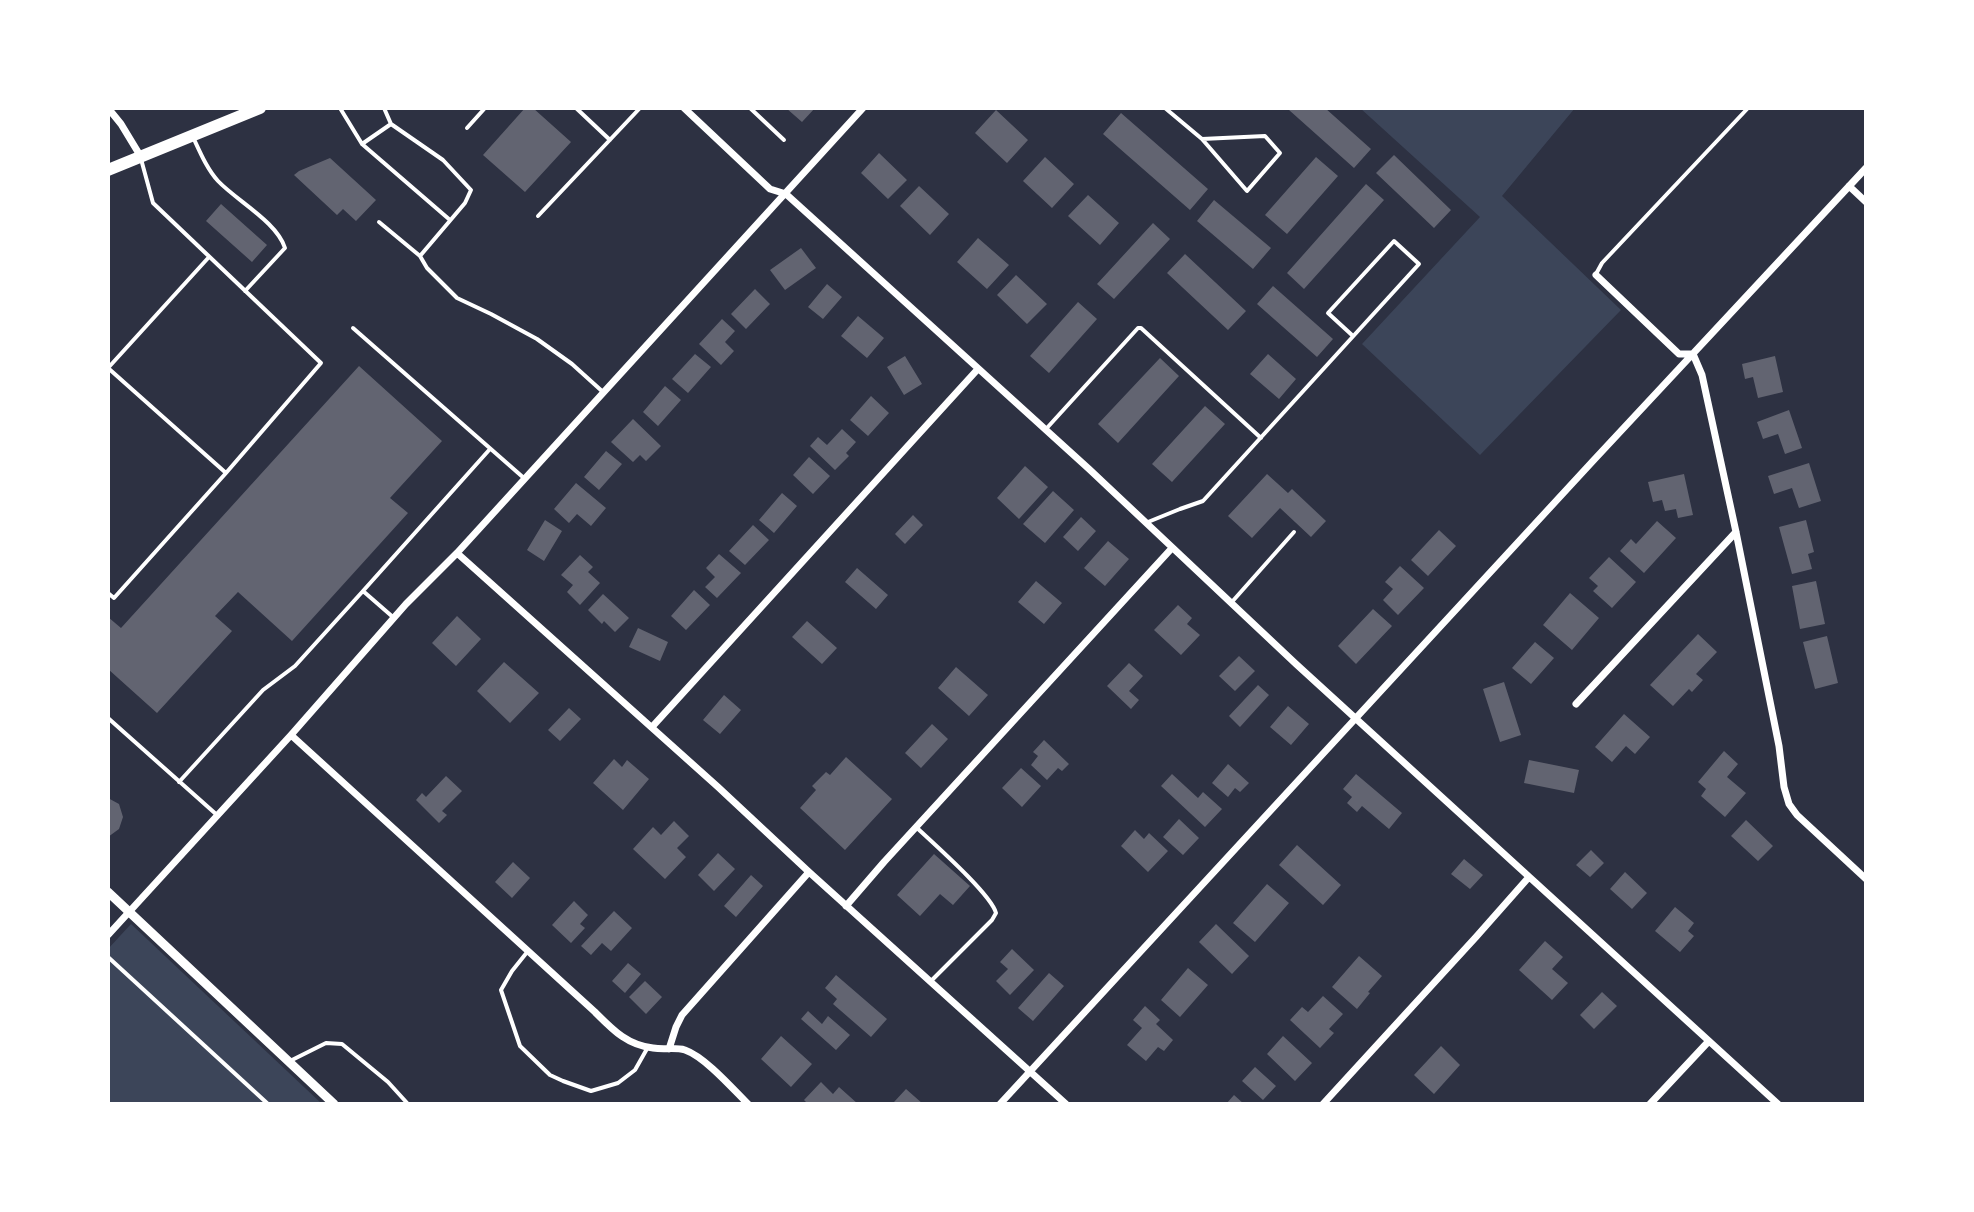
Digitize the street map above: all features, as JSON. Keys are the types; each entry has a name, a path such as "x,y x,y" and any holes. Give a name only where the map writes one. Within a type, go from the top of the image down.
{"highway":[{"path":"108,170 260,108"}],"street":[{"path":"108,108 141,157"},
{"path":"684,108 770,189 786,194 1778,1104"},
{"path":"108,935 394,618 863,108"},
{"path":"1000,1104 1866,168"},
{"path":"1849,186 1866,202"},
{"path":"1596,275 1679,354 1693,354"},
{"path":"1693,354 1702,375 1736,532 1789,804 1866,879"},
{"path":"652,727 977,370"},
{"path":"1576,704 1736,532"},
{"path":"846,906 1172,548"},
{"path":"457,553 1066,1104"},
{"path":"291,735 622,1038 648,1047 688,1051 748,1104"},
{"path":"669,1049 682,1015 809,872"},
{"path":"1323,1104 1529,877"},
{"path":"108,892 334,1104"},
{"path":"1650,1104 1708,1042"}],"lane":[{"path":"340,108 362,144 450,220"},
{"path":"384,108 391,124 443,160 471,190 465,203 420,256"},
{"path":"467,128 485,108"},
{"path":"576,108 610,140"},
{"path":"538,216 640,108"},
{"path":"750,108 784,140"},
{"path":"1165,108 1202,139 1247,191 1280,153 1265,136 1202,139"},
{"path":"1596,275 1602,263 1748,108"},
{"path":"362,144 391,124"},
{"path":"193,136 217,181 263,218 283,242 285,248 245,291"},
{"path":"108,593 114,598 321,363 153,203 141,157"},
{"path":"379,222 420,256 427,268 457,298 537,339 572,364 603,392"},
{"path":"1146,523 1203,501 1419,264 1394,241 1328,313 1353,336"},
{"path":"209,257 108,368 226,473"},
{"path":"353,328 525,479"},
{"path":"1045,430 1141,328 1261,438"},
{"path":"179,782 263,690 295,666 490,449"},
{"path":"1231,603 1294,532"},
{"path":"363,591 394,618"},
{"path":"108,718 217,816"},
{"path":"916,827 994,905 996,913 930,982"},
{"path":"528,951 501,990 520,1046 550,1075 591,1091 618,1083 635,1070 648,1047"},
{"path":"108,957 268,1104"},
{"path":"289,1061 326,1043 342,1044 388,1082 408,1104"}],"shaded area":[{"path":"1360,108 1575,108 1502,196 1621,310 1480,455 1362,344 1480,217"},
{"path":"131,924 322,1104 108,1104 108,949"}],"building":[{"path":"525,108 533,108 571,142 525,192 483,155"},
{"path":"786,108 815,108 802,122"},
{"path":"1325,108 1371,149 1354,168 1289,110"},
{"path":"996,110 1028,140 1007,163 975,133"},
{"path":"1121,113 1208,189 1190,210 1103,134"},
{"path":"879,153 907,180 888,199 861,173"},
{"path":"1394,155 1451,210 1434,228 1376,173"},
{"path":"1045,157 1074,184 1052,208 1023,181"},
{"path":"1316,157 1338,176 1287,234 1265,215"},
{"path":"330,158 376,200 356,221 343,209 337,215 294,175"},
{"path":"1366,184 1384,200 1304,289 1287,273"},
{"path":"919,186 949,214 930,235 900,206"},
{"path":"1088,195 1119,223 1100,245 1068,216"},
{"path":"1214,200 1271,248 1253,269 1197,221"},
{"path":"221,204 267,245 252,262 206,221"},
{"path":"1153,223 1170,239 1114,299 1097,284"},
{"path":"978,238 1009,265 987,289 957,262"},
{"path":"801,248 816,268 785,290 770,270"},
{"path":"1185,254 1246,311 1228,330 1167,273"},
{"path":"1016,275 1047,304 1027,324 997,295"},
{"path":"827,284 842,297 823,319 808,307"},
{"path":"1273,286 1333,339 1317,357 1257,304"},
{"path":"755,289 770,304 746,329 731,314"},
{"path":"1078,302 1097,319 1049,373 1030,356"},
{"path":"858,316 884,338 867,358 841,336"},
{"path":"722,319 735,331 725,342 734,351 721,365 699,344"},
{"path":"695,354 711,367 688,393 672,379"},
{"path":"1268,354 1296,379 1279,399 1250,374"},
{"path":"905,356 922,384 904,395 887,367"},
{"path":"1775,356 1783,392 1758,398 1753,377 1745,379 1742,364"},
{"path":"1160,358 1179,376 1118,443 1098,424"},
{"path":"359,366 442,441 390,498 408,513 292,641 238,592 215,616 232,631 157,713 108,669 108,617 121,628"},
{"path":"665,386 681,400 658,426 643,412"},
{"path":"871,396 889,413 868,436 850,420"},
{"path":"1205,406 1225,424 1172,482 1152,464"},
{"path":"1789,410 1802,448 1785,454 1778,434 1763,439 1757,422"},
{"path":"633,419 661,446 646,461 640,455 633,462 611,442"},
{"path":"842,429 856,442 846,453 849,456 835,470 810,446 818,437 827,445"},
{"path":"606,451 622,464 599,490 584,477"},
{"path":"809,457 830,476 813,494 793,475"},
{"path":"1809,463 1821,501 1799,508 1792,488 1774,494 1768,476"},
{"path":"1025,466 1048,487 1019,519 997,498"},
{"path":"1267,474 1288,493 1292,489 1326,521 1311,537 1280,508 1252,538 1228,516"},
{"path":"1684,474 1693,515 1678,518 1676,509 1665,511 1662,500 1653,502 1648,482"},
{"path":"576,483 606,508 591,526 577,514 569,523 554,509"},
{"path":"1053,491 1074,510 1045,543 1023,524"},
{"path":"782,493 797,506 774,533 759,520"},
{"path":"913,515 923,525 905,544 895,534"},
{"path":"1081,517 1096,531 1078,551 1063,537"},
{"path":"545,520 562,531 544,561 527,550"},
{"path":"1806,520 1814,552 1808,554 1812,569 1792,574 1779,527"},
{"path":"1657,521 1676,538 1644,573 1620,551 1631,539 1636,544"},
{"path":"753,525 769,540 745,565 729,551"},
{"path":"1439,530 1456,546 1428,576 1411,560"},
{"path":"1108,541 1129,559 1105,586 1084,568"},
{"path":"719,554 741,573 717,598 705,587 715,577 706,568"},
{"path":"580,555 593,567 588,572 600,583 580,605 567,592 573,585 561,575"},
{"path":"1609,557 1636,582 1612,608 1593,591 1598,586 1589,578"},
{"path":"1400,566 1424,588 1398,615 1383,600 1393,589 1385,582"},
{"path":"857,568 888,595 876,609 845,582"},
{"path":"1036,581 1062,603 1044,624 1018,602"},
{"path":"1816,581 1825,624 1800,629 1792,586"},
{"path":"694,590 710,605 686,630 671,616"},
{"path":"1570,593 1599,618 1572,650 1543,625"},
{"path":"603,594 629,618 615,632 588,610"},
{"path":"1178,605 1192,618 1187,624 1200,635 1181,655 1154,630"},
{"path":"1373,609 1392,626 1356,664 1338,646"},
{"path":"457,616 481,639 456,666 432,643"},
{"path":"807,621 837,648 822,664 792,637"},
{"path":"638,628 668,642 660,661 629,647"},
{"path":"1698,634 1717,652 1696,674 1703,680 1673,706 1650,685"},
{"path":"1827,636 1838,683 1815,689 1803,642"},
{"path":"1535,642 1554,658 1531,684 1512,668"},
{"path":"1239,656 1255,671 1235,691 1219,676"},
{"path":"504,662 539,693 510,723 477,691"},
{"path":"1129,663 1143,676 1129,691 1139,700 1131,709 1107,686"},
{"path":"956,667 988,695 969,716 938,688"},
{"path":"1504,682 1521,735 1500,742 1483,689"},
{"path":"1258,685 1269,695 1240,727 1229,716"},
{"path":"724,695 741,710 720,734 703,720"},
{"path":"1288,706 1309,724 1291,745 1270,727"},
{"path":"569,708 581,719 560,741 548,730"},
{"path":"1624,714 1650,737 1635,754 1626,746 1612,762 1595,747"},
{"path":"932,724 948,739 921,768 905,753"},
{"path":"1044,740 1069,764 1062,771 1058,768 1047,780 1031,765 1038,756 1033,752"},
{"path":"1724,751 1738,764 1727,777 1746,793 1725,817 1701,796 1706,789 1698,782"},
{"path":"846,757 892,799 845,850 800,808 816,790 812,786 826,772 830,775"},
{"path":"614,759 622,767 627,760 649,779 623,810 593,783"},
{"path":"1529,760 1579,770 1574,793 1524,783"},
{"path":"1228,764 1249,783 1240,792 1235,788 1228,797 1212,783"},
{"path":"1021,768 1041,786 1022,807 1002,788"},
{"path":"1172,774 1198,798 1203,792 1222,809 1205,827 1161,786"},
{"path":"1356,774 1402,813 1389,829 1362,806 1357,812 1347,803 1352,797 1343,789"},
{"path":"446,776 462,791 442,811 447,815 439,823 416,800 422,793 426,797"},
{"path":"108,798 119,804 123,817 119,829 108,837"},
{"path":"1179,819 1199,838 1183,855 1163,837"},
{"path":"1746,820 1773,846 1758,861 1731,836"},
{"path":"674,821 689,836 677,848 686,857 665,879 633,849 653,827 661,835"},
{"path":"1135,830 1144,839 1149,833 1168,851 1148,872 1121,846"},
{"path":"1297,845 1341,885 1323,905 1279,865"},
{"path":"1591,850 1604,863 1590,877 1576,865"},
{"path":"718,853 735,869 714,891 698,875"},
{"path":"934,854 970,886 953,905 940,894 920,916 897,895"},
{"path":"1464,859 1483,875 1470,889 1451,874"},
{"path":"513,862 530,878 512,898 495,882"},
{"path":"1625,872 1647,893 1632,909 1610,889"},
{"path":"751,875 763,886 736,917 724,906"},
{"path":"1267,884 1289,903 1255,942 1233,923"},
{"path":"574,901 588,915 580,924 585,928 571,943 552,925"},
{"path":"1675,907 1694,923 1688,931 1694,936 1680,952 1655,931"},
{"path":"614,911 632,928 611,951 602,943 591,955 581,946"},
{"path":"1216,924 1249,956 1232,974 1199,942"},
{"path":"1545,941 1563,957 1552,969 1568,983 1552,1000 1519,970"},
{"path":"1012,949 1034,970 1010,995 996,981 1008,969 1000,962"},
{"path":"1359,956 1382,976 1357,1009 1332,987"},
{"path":"628,963 641,974 625,993 612,981"},
{"path":"1188,968 1208,985 1180,1017 1161,1000"},
{"path":"1049,973 1064,986 1033,1021 1018,1008"},
{"path":"836,975 887,1019 871,1037 833,1004 837,999 825,988"},
{"path":"645,981 662,997 646,1014 629,997"},
{"path":"1602,992 1617,1006 1594,1029 1580,1015"},
{"path":"1323,996 1343,1014 1329,1029 1334,1033 1320,1048 1290,1020 1302,1007 1308,1012"},
{"path":"1145,1006 1160,1020 1156,1024 1173,1040 1164,1051 1158,1047 1146,1061 1127,1045 1142,1028 1133,1020"},
{"path":"808,1011 822,1024 828,1016 850,1035 836,1050 801,1019"},
{"path":"781,1036 812,1064 791,1087 761,1059"},
{"path":"1283,1036 1312,1063 1295,1081 1267,1054"},
{"path":"1441,1046 1460,1065 1434,1094 1414,1075"},
{"path":"1255,1067 1276,1086 1263,1100 1242,1081"},
{"path":"821,1082 833,1094 839,1087 858,1104 808,1104 804,1100"},
{"path":"906,1089 923,1104 894,1102"},
{"path":"1234,1095 1244,1104 1226,1104"}]}
